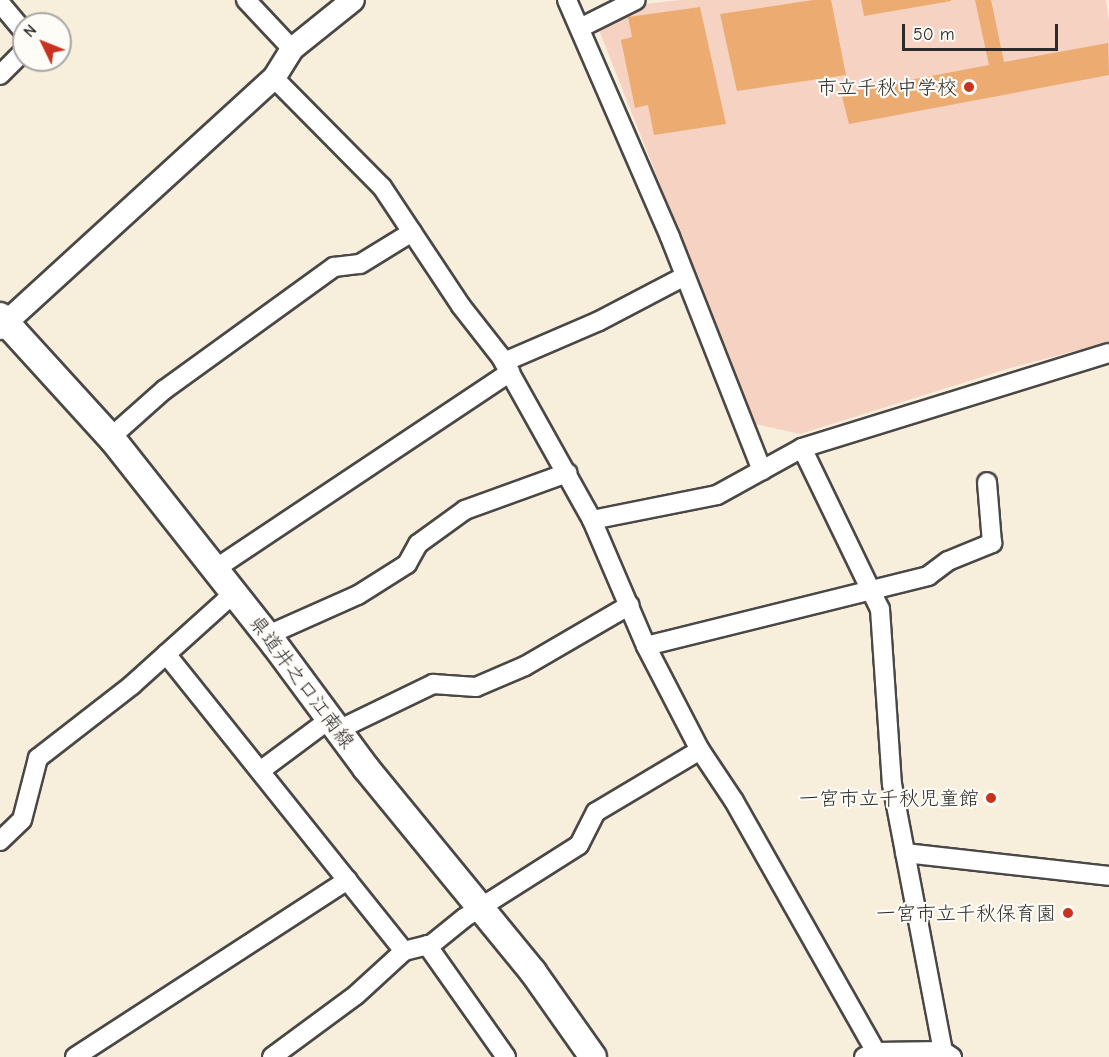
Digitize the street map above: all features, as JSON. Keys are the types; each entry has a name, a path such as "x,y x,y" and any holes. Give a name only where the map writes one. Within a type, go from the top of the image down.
{"main road":[{"name":"県道井之口江南線","path":"2,322 111,437 268,635 334,724 533,972 593,1057"}],"street":[{"path":"246,0 292,49"},
{"path":"2,322 274,78 292,49 353,0"},
{"path":"567,0 582,27 762,470"},
{"path":"582,27 636,0"},
{"path":"0,3 12,18"},
{"path":"0,75 12,63"},
{"path":"274,78 382,187 507,367 592,520 646,646 700,750 734,801 870,1054 948,1054 892,784 880,609 802,448"},
{"path":"111,437 164,390 334,267 360,264 412,232"},
{"path":"215,569 507,367 685,276"},
{"path":"592,520 717,495 802,448 1109,354"},
{"path":"268,635 358,596 407,564 418,544 465,510 567,474"},
{"path":"646,646 928,576 948,561 992,543 987,482"},
{"path":"0,841 22,820 38,758 166,654 234,593"},
{"path":"260,771 334,724 433,684 476,687 506,674 630,605"},
{"path":"166,654 404,951"},
{"path":"272,1057 356,995 404,951 428,945 579,845 596,812 700,750"},
{"path":"905,853 1109,876"},
{"path":"75,1057 348,880"},
{"path":"428,945 506,1057"}],"shaded area":[{"path":"680,0 1106,0 1109,22 1109,342 1007,369 800,434 755,424 591,10"}],"building":[{"path":"813,0 831,0 846,75 737,91 720,14"},
{"path":"861,0 951,0 951,1 864,16"},
{"path":"975,0 991,0 1004,62 1108,43 1109,75 849,124 841,93 989,65"},
{"path":"700,7 726,124 654,135 648,105 635,108 621,40 632,37 628,17"}],"place":[{"name":"市立千秋中学校","path":"969,87"},
{"name":"一宮市立千秋児童館","path":"991,798"},
{"name":"一宮市立千秋保育園","path":"1068,913"}]}
